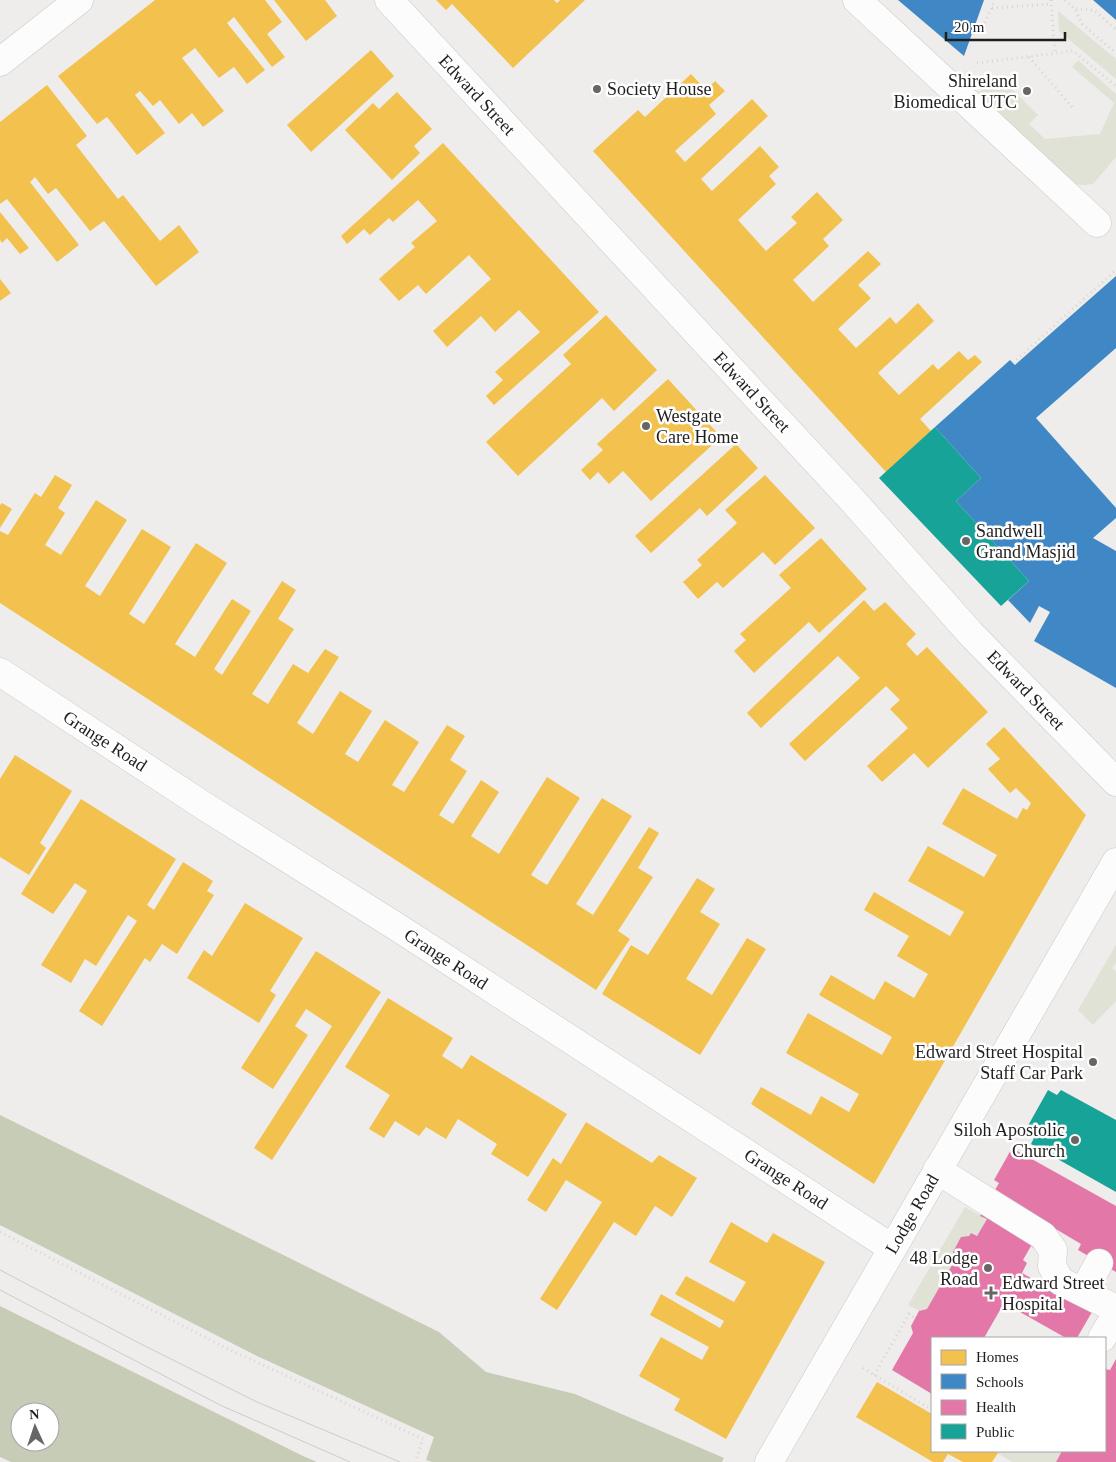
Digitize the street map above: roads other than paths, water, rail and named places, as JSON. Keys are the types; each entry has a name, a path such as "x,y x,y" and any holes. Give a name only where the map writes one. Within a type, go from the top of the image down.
{"street":[{"path":"0,62 79,0"},
{"name":"Edward Street","path":"389,0 846,494 971,634 1116,782"},
{"path":"857,0 1097,223"},
{"name":"Grange Road","path":"0,672 204,806 406,933 892,1248"},
{"name":"Lodge Road","path":"769,1462 1116,862"},
{"path":"937,1170 1043,1236 1053,1250 1052,1266 1060,1281 1116,1309"},
{"path":"1083,1292 1099,1263"},
{"path":"1103,1337 1116,1315"}],"tram line":[{"path":"0,1270 257,1402 400,1462"},
{"path":"0,1290 220,1405 350,1462"}],"place":[{"name":"Society House","path":"597,89"},
{"name":"Shireland Biomedical UTC","path":"1027,91"},
{"name":"Westgate Care Home","path":"646,426"},
{"name":"Sandwell Grand Masjid","path":"966,541"},
{"name":"Edward Street Hospital Staff Car Park","path":"1093,1062"},
{"name":"Siloh Apostolic Church","path":"1075,1140"},
{"name":"48 Lodge Road","path":"988,1268"},
{"name":"Edward Street Hospital","path":"991,1293"}]}
